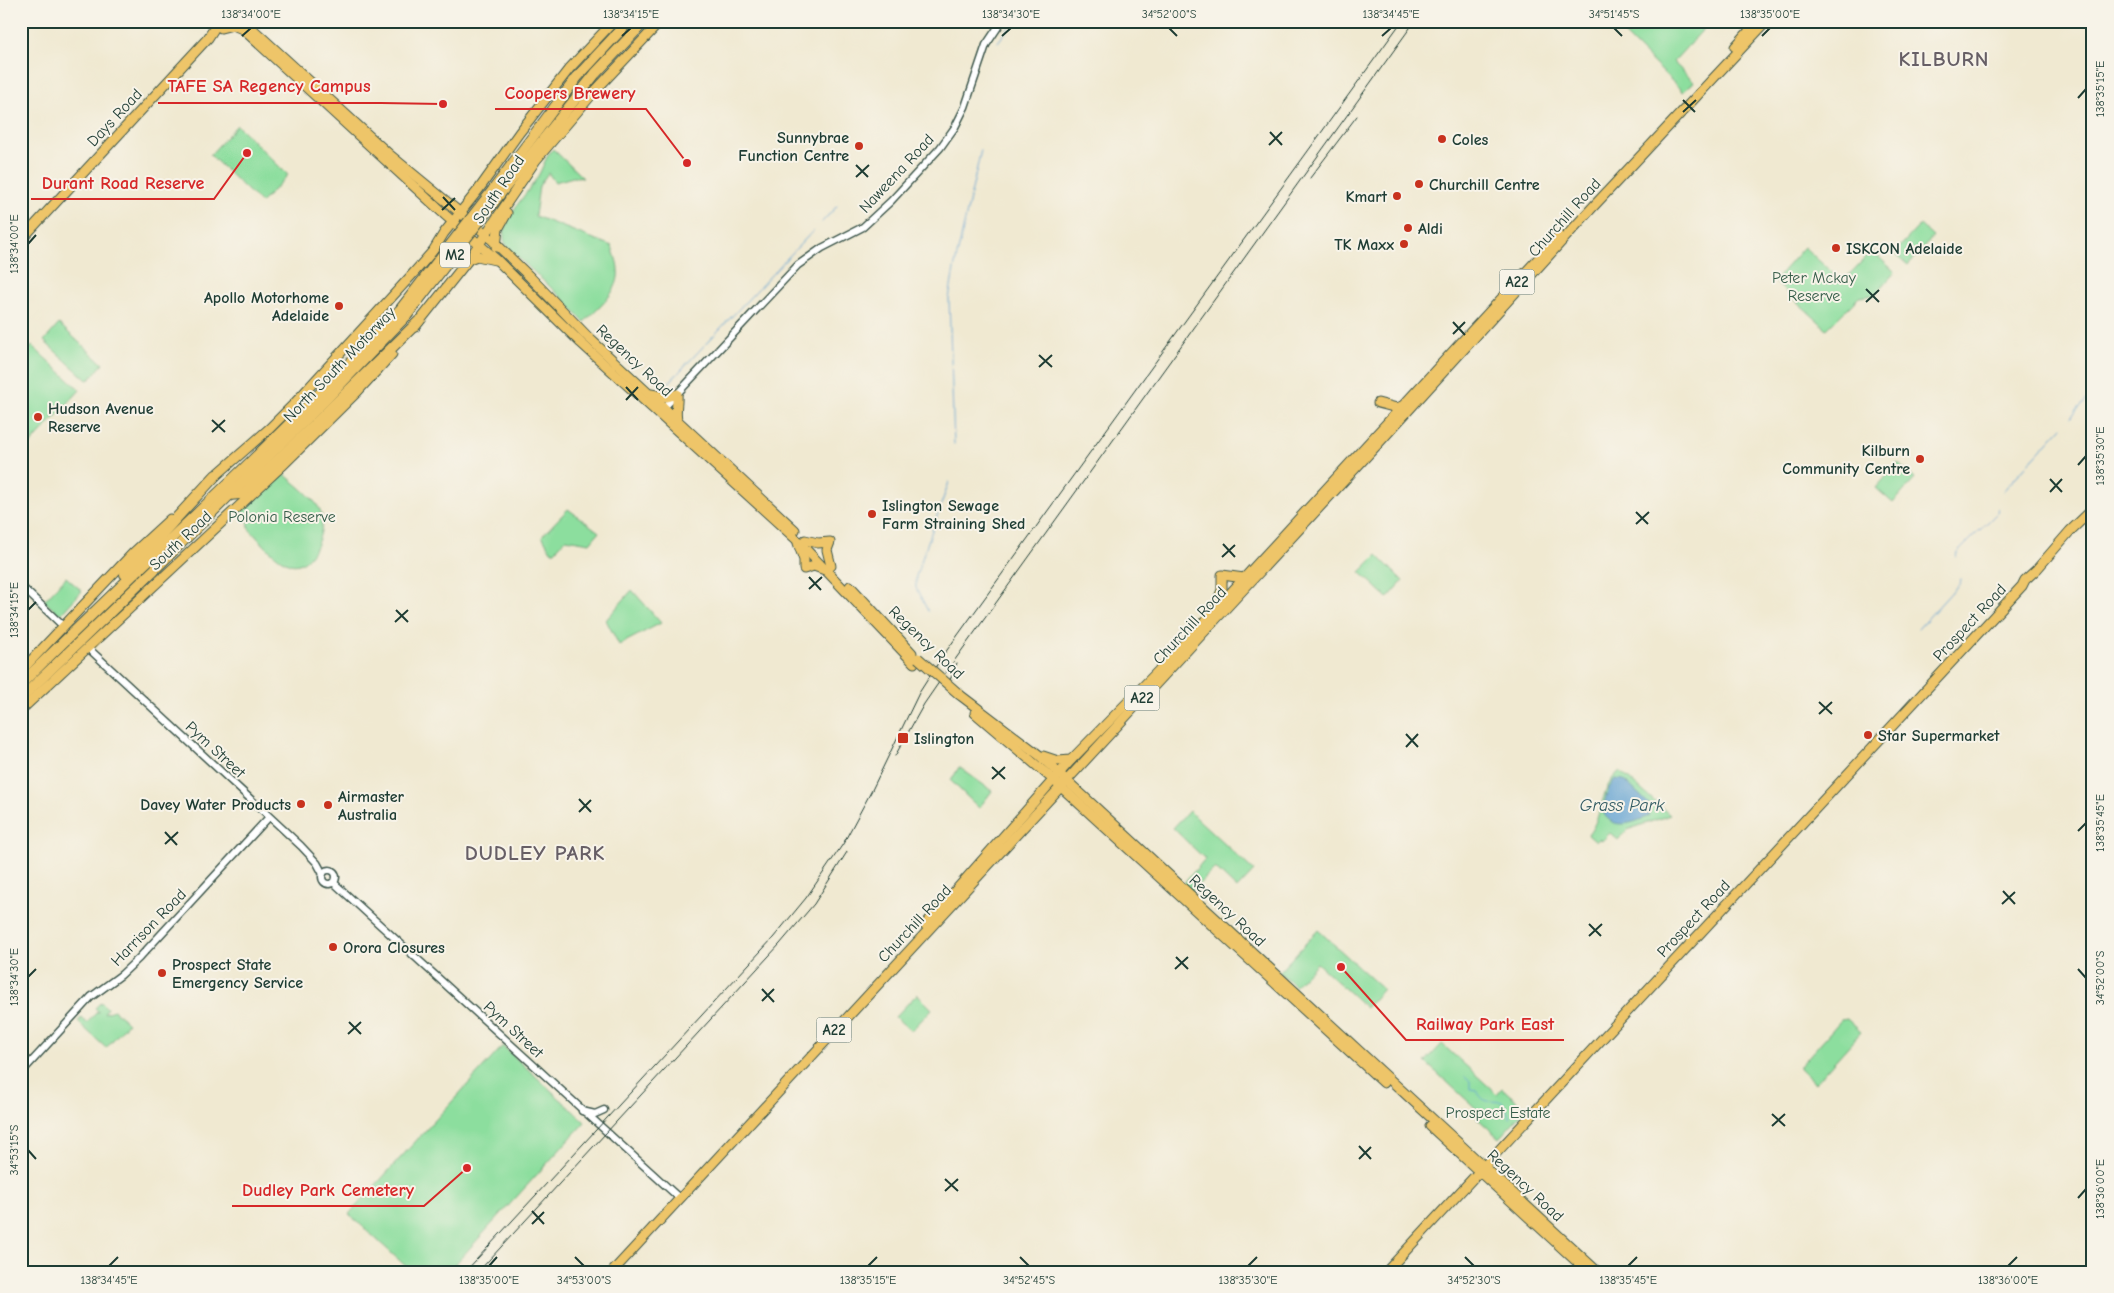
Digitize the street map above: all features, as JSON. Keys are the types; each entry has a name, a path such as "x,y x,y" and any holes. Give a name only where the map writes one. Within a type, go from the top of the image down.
{"highway":[{"name":"North South Motorway","path":"21,698 229,496 404,312 496,192 578,76 629,21"},
{"name":"North South Motorway","path":"496,192 595,74 645,21"},
{"name":"North South Motorway","path":"21,684 404,312"},
{"path":"229,496 240,494 276,462 419,321"},
{"path":"102,605 113,587 216,475"}],"main road":[{"name":"Regency Road","path":"234,21 244,25 390,155 486,234 496,247 530,277 580,330 649,393 661,410 677,419 694,440"},
{"name":"South Road","path":"21,671 133,554 292,406 410,277 433,251 444,233 569,69 614,21"},
{"name":"South Road","path":"21,710 306,442 410,335 469,259 536,160 594,92 661,21"},
{"name":"Churchill Road","path":"612,1272 676,1199 693,1184 842,1018 1040,795 1060,780 1071,760 1130,701 1758,21"},
{"name":"Churchill Road","path":"606,1272 676,1199 1060,780 1377,445 1767,21"},
{"path":"222,23 244,25"},
{"name":"Days Road","path":"21,240 222,23"},
{"name":"Regency Road","path":"244,25 444,214 498,261 581,342 661,410 801,540 916,661 1044,772 1060,780 1591,1270"},
{"path":"1680,105 1684,105 1697,96"},
{"path":"496,247 498,229 536,160"},
{"path":"436,192 444,194 455,203 465,205 472,197"},
{"path":"444,214 446,228 444,233"},
{"path":"469,259 477,256 498,261"},
{"path":"580,330 581,342"},
{"path":"649,393 661,397 677,394 678,402 675,411 677,419"},
{"path":"1378,403 1397,408 1403,406"},
{"name":"Prospect Road","path":"1386,1272 2022,586 2030,574 2037,570 2076,525 2093,509"},
{"path":"801,540 818,543 830,542 827,550 830,569 814,566 804,569 801,540"},
{"path":"1214,610 1222,590 1222,575 1244,578"},
{"name":"Regency Road","path":"958,697 1039,755 1060,780 1467,1160 1481,1168 1494,1184 1591,1270 1598,1272"},
{"path":"1039,755 1058,761 1071,760"},
{"path":"1040,795 1044,772"},
{"path":"1467,1160 1467,1184 1481,1180 1494,1184"}],"street":[{"name":"Naweena Road","path":"661,410 798,265 822,248 863,227 891,201 940,148 955,127 965,107 986,45 1002,21"},
{"path":"21,586 64,626"},
{"name":"Pym Street","path":"87,647 312,857 323,874 322,878 325,883 333,882 676,1199"},
{"name":"Harrison Road","path":"21,1073 91,997 121,975 139,958 270,817"},
{"path":"581,1110 596,1114 604,1110"}],"green space":[{"path":"1611,21 1711,21 1673,62 1694,82 1683,92"},
{"path":"237,125 288,175 261,203 210,155"},
{"path":"553,149 583,178 573,177 555,182 548,173 539,186 535,216 612,246 617,264 618,277 616,285 602,305 584,322 561,297 509,249 504,238 509,218 534,183"},
{"path":"1920,225 1933,237 1908,265 1894,253"},
{"name":"Peter Mckay Reserve","path":"1804,247 1842,282 1872,251 1895,272 1875,295 1859,297 1827,329 1774,281"},
{"path":"59,324 103,364 90,379 87,380 44,341"},
{"name":"Hudson Avenue Reserve","path":"32,346 80,390 26,449 21,445 21,358"},
{"path":"1898,463 1915,479 1893,503 1876,488"},
{"name":"Polonia Reserve","path":"282,472 313,500 320,510 322,517 320,536 316,546 305,561 298,564 284,562 273,554 249,529 248,519 237,512"},
{"path":"568,509 599,532 590,543 566,539 555,551 551,551 542,536"},
{"path":"1377,555 1403,581 1388,598 1360,572"},
{"path":"66,577 82,591 60,615 44,601"},
{"path":"632,590 661,623 619,645 606,620"},
{"path":"959,767 992,791 979,808 951,781"},
{"path":"1620,771 1670,815 1627,830 1618,840 1610,833 1602,841 1599,839 1596,842 1588,835 1597,820 1605,793 1613,777"},
{"path":"1189,811 1254,871 1237,889 1215,868 1192,891 1184,883 1205,859 1173,828"},
{"path":"1318,930 1383,989 1366,1008 1317,963 1295,986 1279,972"},
{"path":"917,994 932,1009 911,1031 895,1017"},
{"path":"101,1002 107,1008 104,1013 114,1010 128,1023 106,1048 78,1022 81,1018 87,1023 99,1012 95,1008"},
{"path":"1847,1019 1861,1032 1815,1083 1800,1069 1800,1066 1841,1020"},
{"name":"Prospect Estate","path":"1442,1044 1497,1094 1502,1088 1526,1109 1499,1138 1476,1117 1480,1112 1425,1062"},
{"path":"503,1046 585,1122 448,1272 412,1272 349,1214"}],"water":[{"name":"Grass Park","path":"1615,779 1624,780 1650,805 1649,816 1623,824 1611,821 1606,817 1602,810 1609,788"}],"waterway":[{"path":"998,42 1014,21"},
{"path":"954,444 949,299 981,150"},
{"path":"822,222 837,206"},
{"path":"662,390 813,231"},
{"path":"2071,417 2093,393"},
{"path":"2003,491 2062,427"},
{"path":"928,611 916,588 916,576 949,482"},
{"path":"1956,557 1957,553 1997,513 1998,508"},
{"path":"1918,629 1960,583 1961,579"},
{"path":"1465,1077 1470,1082 1470,1089 1477,1090 1479,1095 1485,1100 1503,1102 1510,1118"}],"railway":[{"path":"465,1272 773,938 806,898 843,844 872,790 919,693 942,657 1402,21"},
{"path":"895,756 924,704 944,675 1415,21"},
{"path":"1310,178 1357,116"},
{"path":"948,685 957,663"},
{"path":"478,1272 780,944 814,904 847,852"}],"place":[{"name":"TAFE SA Regency Campus","path":"443,104"},
{"name":"Coles","path":"1442,139"},
{"name":"Sunnybrae Function Centre","path":"859,146"},
{"name":"Durant Road Reserve","path":"247,153"},
{"name":"Coopers Brewery","path":"687,163"},
{"name":"Churchill Centre","path":"1419,184"},
{"name":"Kmart","path":"1397,196"},
{"name":"Aldi","path":"1408,228"},
{"name":"TK Maxx","path":"1404,244"},
{"name":"ISKCON Adelaide","path":"1836,248"},
{"name":"Apollo Motorhome Adelaide","path":"339,306"},
{"name":"Hudson Avenue Reserve","path":"38,417"},
{"name":"Kilburn Community Centre","path":"1920,459"},
{"name":"Islington Sewage Farm Straining Shed","path":"872,514"},
{"name":"Star Supermarket","path":"1868,735"},
{"name":"Islington","path":"903,738"},
{"name":"Davey Water Products","path":"301,804"},
{"name":"Airmaster Australia","path":"328,805"},
{"name":"Orora Closures","path":"333,947"},
{"name":"Railway Park East","path":"1341,967"},
{"name":"Prospect State Emergency Service","path":"162,973"},
{"name":"Dudley Park Cemetery","path":"467,1168"}],"district":[{"name":"KILBURN","path":"1944,59"},
{"name":"DUDLEY PARK","path":"535,853"}]}
